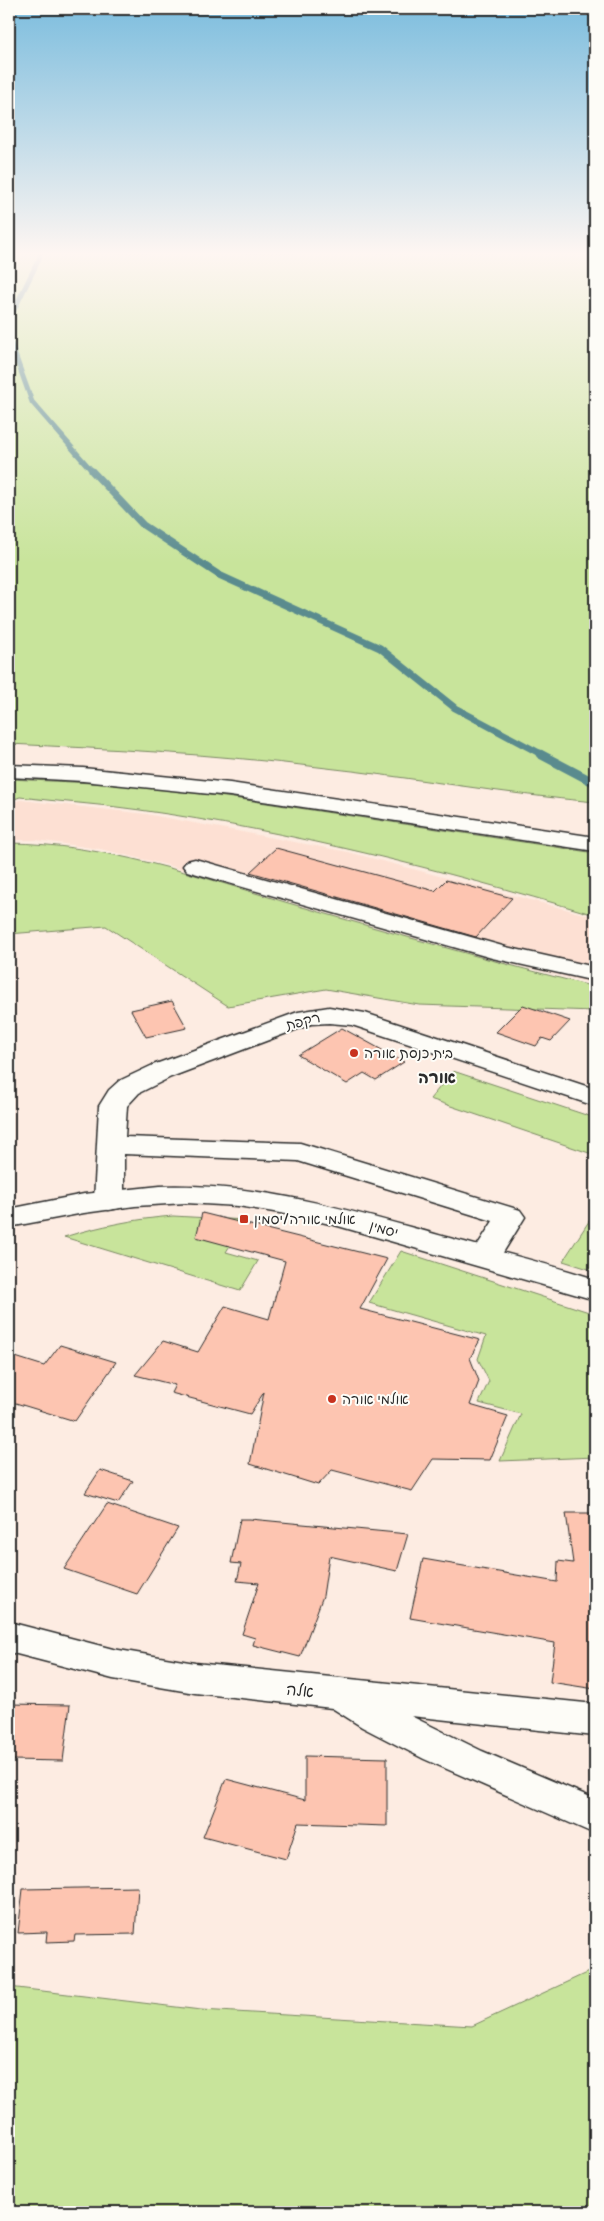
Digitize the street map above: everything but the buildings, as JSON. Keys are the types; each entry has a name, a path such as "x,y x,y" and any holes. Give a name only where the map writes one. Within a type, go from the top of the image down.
{"street":[{"path":"9,771 124,777 390,813 595,844"},
{"path":"195,866 510,955 595,974"},
{"name":"רקפת","path":"109,1201 113,1106 119,1096 129,1087 162,1071 293,1021 322,1015 343,1016 363,1020 595,1098"},
{"path":"110,1145 300,1152 510,1217 485,1257"},
{"name":"יסמין","path":"9,1218 109,1201 185,1194 264,1200 319,1211 595,1290"},
{"name":"יסמין","path":"9,1234 38,1221 109,1201"},
{"name":"אלה","path":"9,1636 72,1654 146,1670 195,1678 595,1720"},
{"path":"339,1694 377,1716 478,1766 595,1817"}],"shaded area":[{"path":"20,800 146,814 348,852 595,917 595,984 476,955 167,865 100,849 36,840 9,840 9,804"}],"green space":[{"path":"9,357 595,357 595,802 526,795 279,762 202,755 9,744"},
{"path":"9,779 135,785 595,853 595,913 588,913 366,853 253,829 110,806 20,797 9,801"},
{"path":"9,843 80,849 149,863 401,935 595,987 595,1011 419,1005 326,989 228,1006 106,926 9,934"},
{"path":"453,1071 595,1118 595,1155 430,1099"},
{"path":"595,1212 595,1271 563,1261"},
{"path":"173,1216 246,1220 226,1252 258,1261 240,1291 64,1237 118,1224"},
{"path":"401,1251 595,1314 595,1457 500,1461 521,1414 479,1403 489,1381 478,1359 486,1336 369,1303"},
{"path":"595,1969 595,2212 9,2212 9,1987 201,2010 472,2026"}],"waterway":[{"path":"16,357 32,402 93,472"},
{"path":"92,471 143,525 219,575 380,648 455,708 543,755"},
{"path":"540,754 595,783"}],"place":[{"name":"בית כנסת אורה","path":"354,1053"},
{"name":"אולמי אורה/יסמין","path":"244,1219"},
{"name":"אולמי אורה","path":"332,1399"}],"district":[{"name":"אורה","path":"437,1077"}]}
